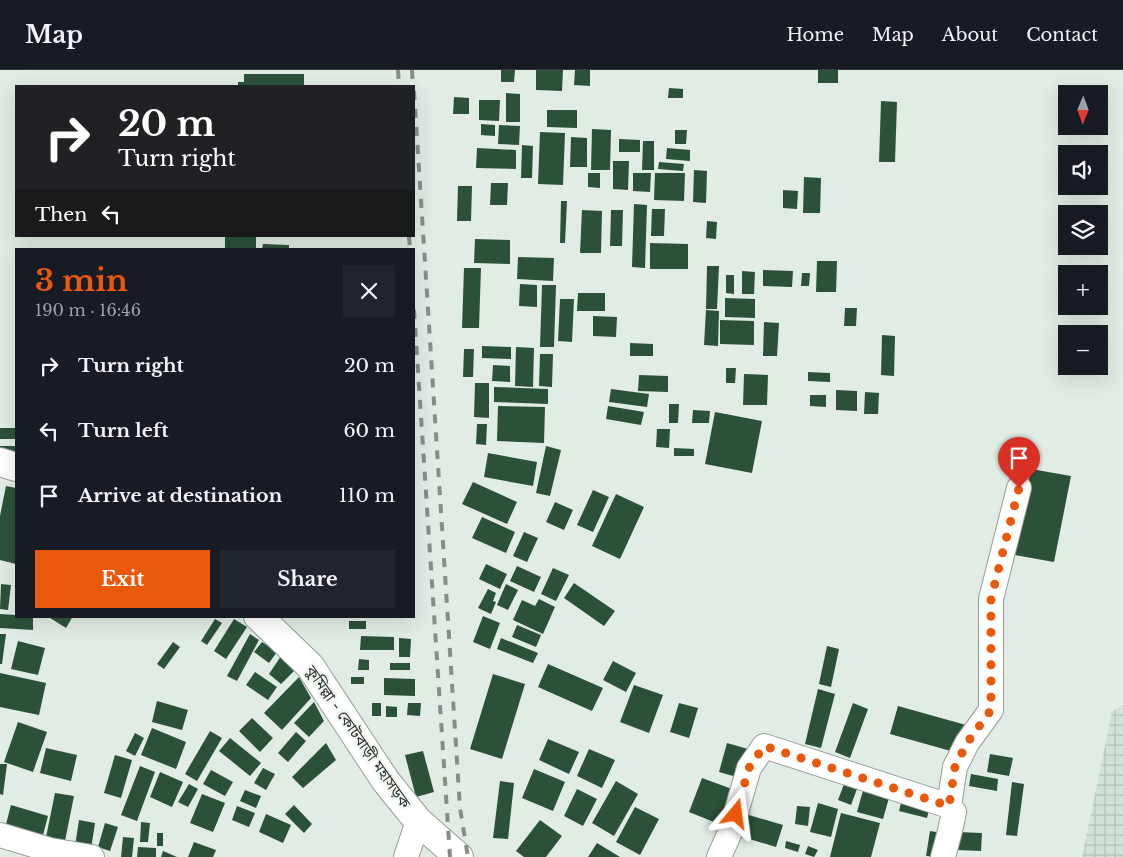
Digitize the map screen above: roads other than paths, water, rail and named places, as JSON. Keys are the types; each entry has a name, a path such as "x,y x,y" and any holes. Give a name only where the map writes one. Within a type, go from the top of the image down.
{"main road":[{"path":"0,462 15,467"},
{"name":"কুমিল্লা - কোটবাড়ী মহাসড়ক","path":"260,618 310,666 385,780 418,821 459,857"}],"street":[{"path":"949,806 955,767 967,743 991,710 991,599 1019,488"},
{"path":"719,857 731,830 749,768 764,746 949,806 954,812 943,857"},
{"path":"406,857 418,821"},
{"path":"0,835 50,850 92,857"}],"railway":[{"path":"398,70 399,85"},
{"path":"412,70 413,85"},
{"path":"415,107 460,808 468,857"},
{"path":"409,237 410,248"},
{"path":"415,325 450,857"}]}
